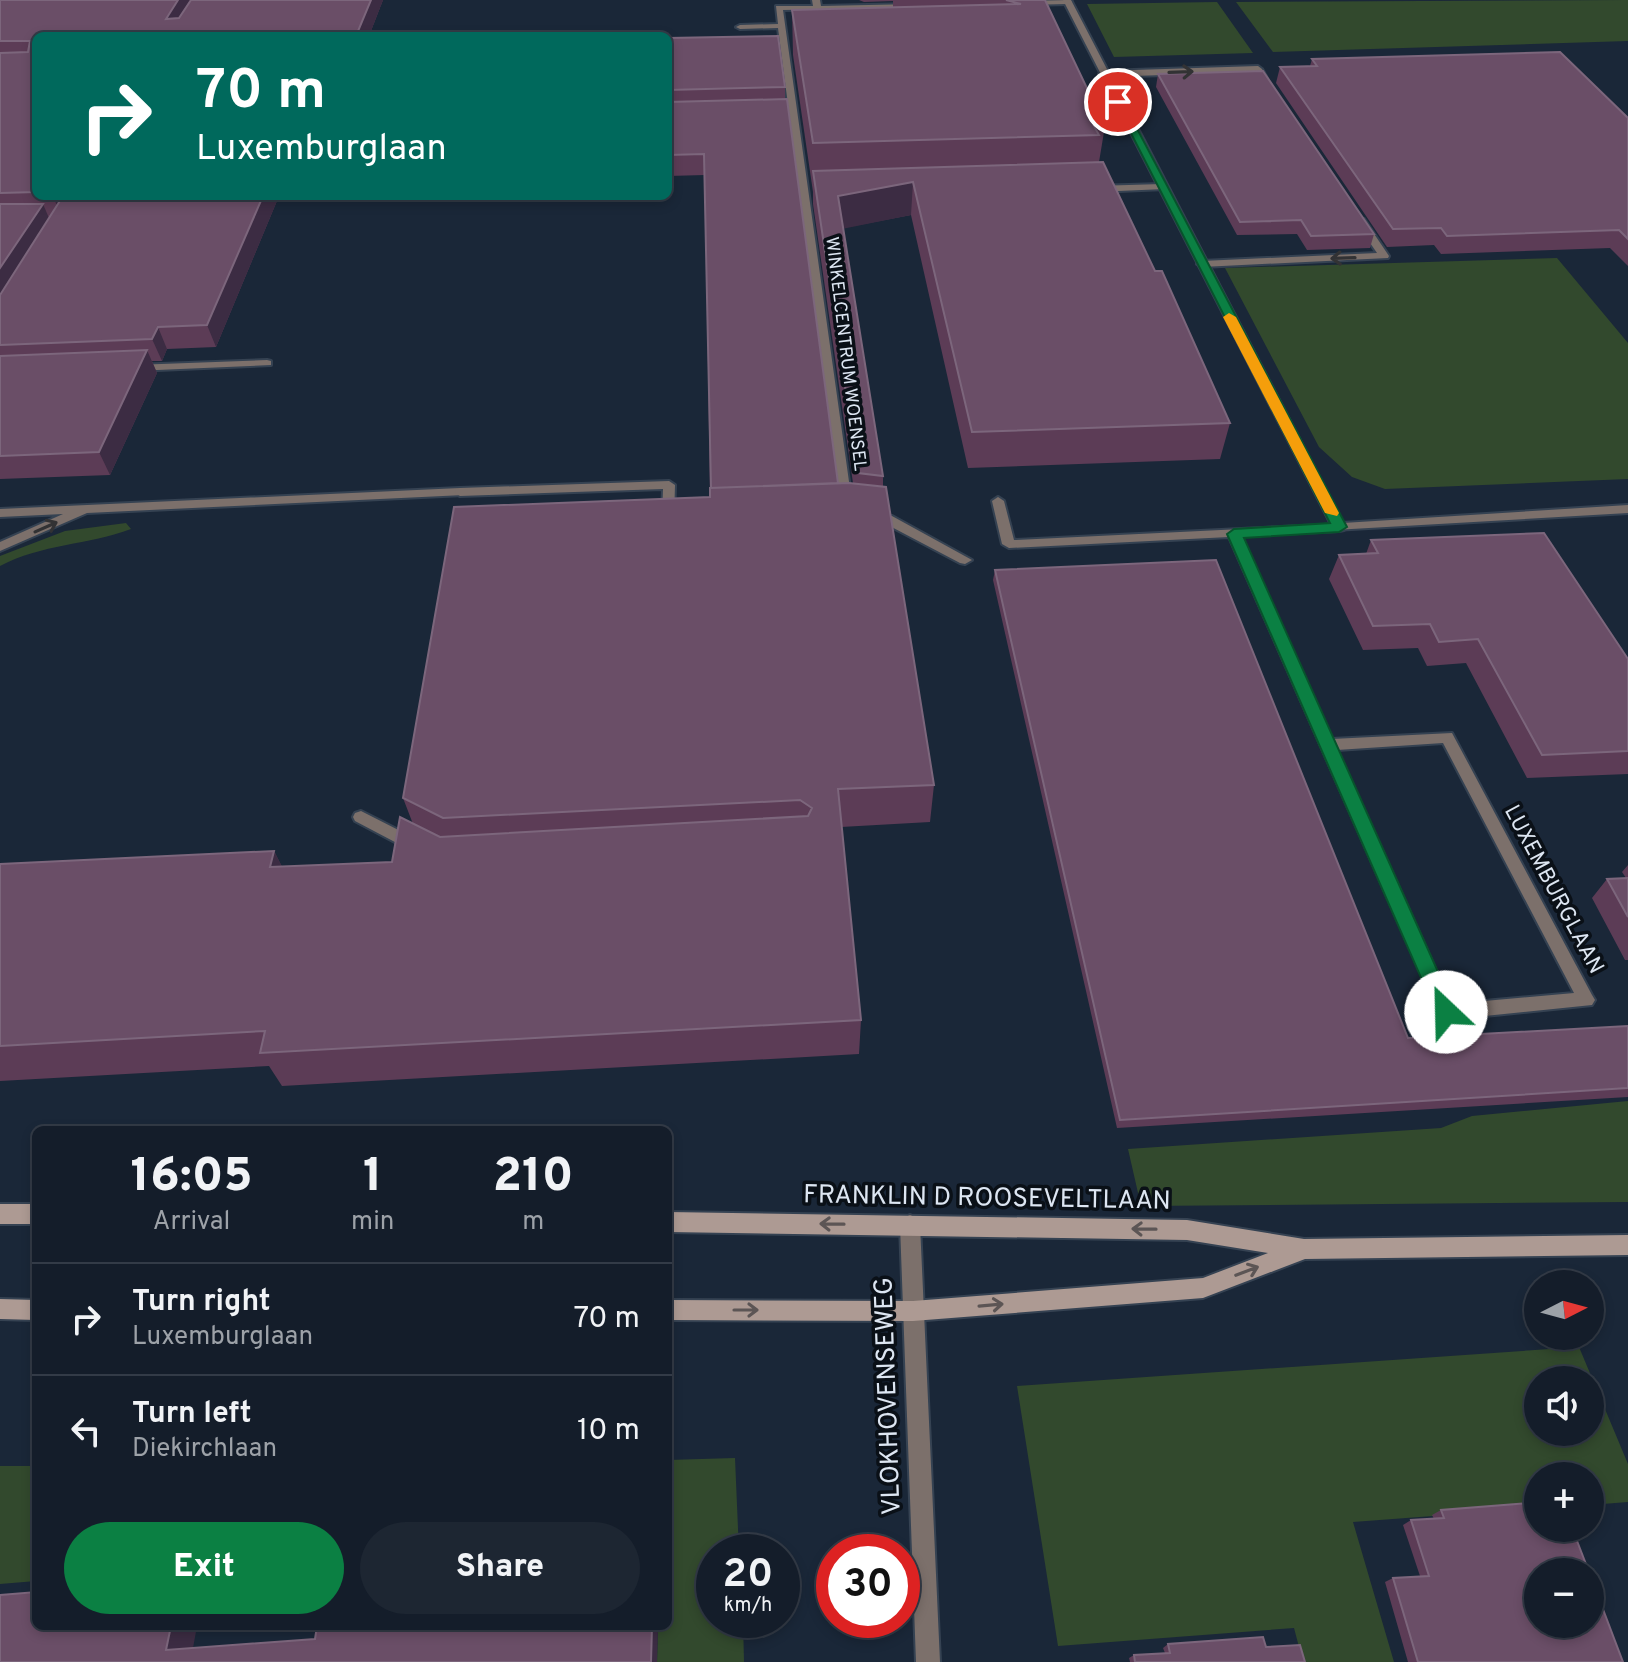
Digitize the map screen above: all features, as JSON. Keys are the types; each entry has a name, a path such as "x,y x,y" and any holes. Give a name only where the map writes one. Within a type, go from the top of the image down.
{"main road":[{"path":"0,1214 32,1214"},
{"name":"FRANKLIN D ROOSEVELTLAAN","path":"672,1222 1187,1230 1304,1249 1628,1245"},
{"name":"FRANKLIN D ROOSEVELTLAAN","path":"672,1310 913,1311 1203,1288 1304,1249"},
{"path":"0,1309 32,1310"}],"street":[{"path":"740,27 782,26 779,8 817,4 925,5 923,0"},
{"path":"1007,3 1067,1 1339,527"},
{"name":"WINKELCENTRUM WOENSEL","path":"782,26 787,113 807,198 848,515"},
{"path":"1103,74 1258,69 1275,94"},
{"path":"1085,189 1162,187"},
{"path":"807,198 822,197"},
{"path":"1202,264 1384,256 1351,206"},
{"path":"127,369 267,363"},
{"path":"0,513 92,506 669,485 668,522 683,521"},
{"path":"998,501 1009,544 1234,534 1628,509"},
{"path":"0,547 92,506"},
{"path":"833,515 887,519 965,560"},
{"name":"LUXEMBURGLAAN","path":"1234,534 1327,745 1446,1012 1586,1000 1447,737 1327,745"},
{"path":"361,817 429,852"},
{"name":"VLOKHOVENSEWEG","path":"910,1225 928,1662"}],"green space":[{"path":"1628,0 1628,41 1273,52 1236,2"},
{"path":"1217,2 1253,53 1114,57 1087,4"},
{"path":"1557,258 1628,343 1628,479 1385,489 1352,477 1319,447 1225,268"},
{"path":"126,523 131,529 32,553 0,566 0,556 65,531"},
{"path":"1628,1101 1628,1202 1141,1206 1128,1149 1441,1128 1472,1116"},
{"path":"1536,1350 1580,1350 1587,1366 1524,1366 1524,1446 1604,1446 1604,1407 1628,1464 1628,1502 1604,1504 1604,1462 1524,1462 1524,1509 1353,1522 1394,1662 1303,1662 1294,1628 1058,1646 1017,1386"},
{"path":"735,1458 738,1534 696,1534 696,1638 743,1638 744,1662 657,1662 658,1630 672,1630 672,1460"},
{"path":"0,1466 32,1466 32,1581 0,1584"}],"building":[{"path":"0,0 178,0 166,19 179,18 191,0 371,0 358,32 32,32 32,192 0,193 0,53 28,52 30,41 0,41"},
{"path":"1006,0 1045,0 1105,126 1094,126 1099,135 813,143 792,10 1021,4"},
{"path":"778,36 785,87 672,90 672,38"},
{"path":"1560,52 1628,118 1628,239 1619,230 1447,236 1441,228 1393,229 1280,67 1317,66 1312,59"},
{"path":"1263,71 1374,234 1311,236 1301,220 1240,222 1158,74"},
{"path":"787,99 838,483 711,488 704,154 672,155 672,102"},
{"path":"1103,162 1155,271 1162,271 1230,423 972,432 913,182 838,196 883,476 858,473 813,171"},
{"path":"60,200 261,200 207,325 158,327 152,339 0,345 0,295"},
{"path":"0,204 43,204 0,268"},
{"path":"147,350 99,452 0,456 0,356"},
{"path":"849,483 886,487 934,785 838,789 861,1020 260,1053 265,1031 0,1046 0,864 274,851 270,867 392,862 400,817 440,837 808,816 812,808 800,800 443,818 403,798 454,507 710,497 710,488"},
{"path":"1544,533 1628,659 1628,751 1542,755 1478,639 1439,642 1430,624 1373,626 1339,555 1378,553 1371,540"},
{"path":"1216,560 1408,1038 1628,1026 1628,1088 1120,1120 995,570"},
{"path":"1628,878 1628,917 1607,879"},
{"path":"1524,1503 1524,1542 1577,1542 1584,1558 1524,1558 1524,1638 1604,1638 1604,1612 1623,1662 1418,1662 1393,1578 1429,1576 1411,1520 1444,1518 1441,1510"},
{"path":"32,1592 32,1630 170,1630 166,1650 315,1639 316,1630 652,1630 651,1662 0,1662 0,1595"},
{"path":"1263,1637 1266,1647 1300,1645 1305,1662 1135,1662 1134,1655 1170,1653 1168,1644"}],"slow traffic":[{"path":"1229,317 1332,513"}],"route":[{"path":"1118,102 1339,527 1234,534 1446,1012"}]}
